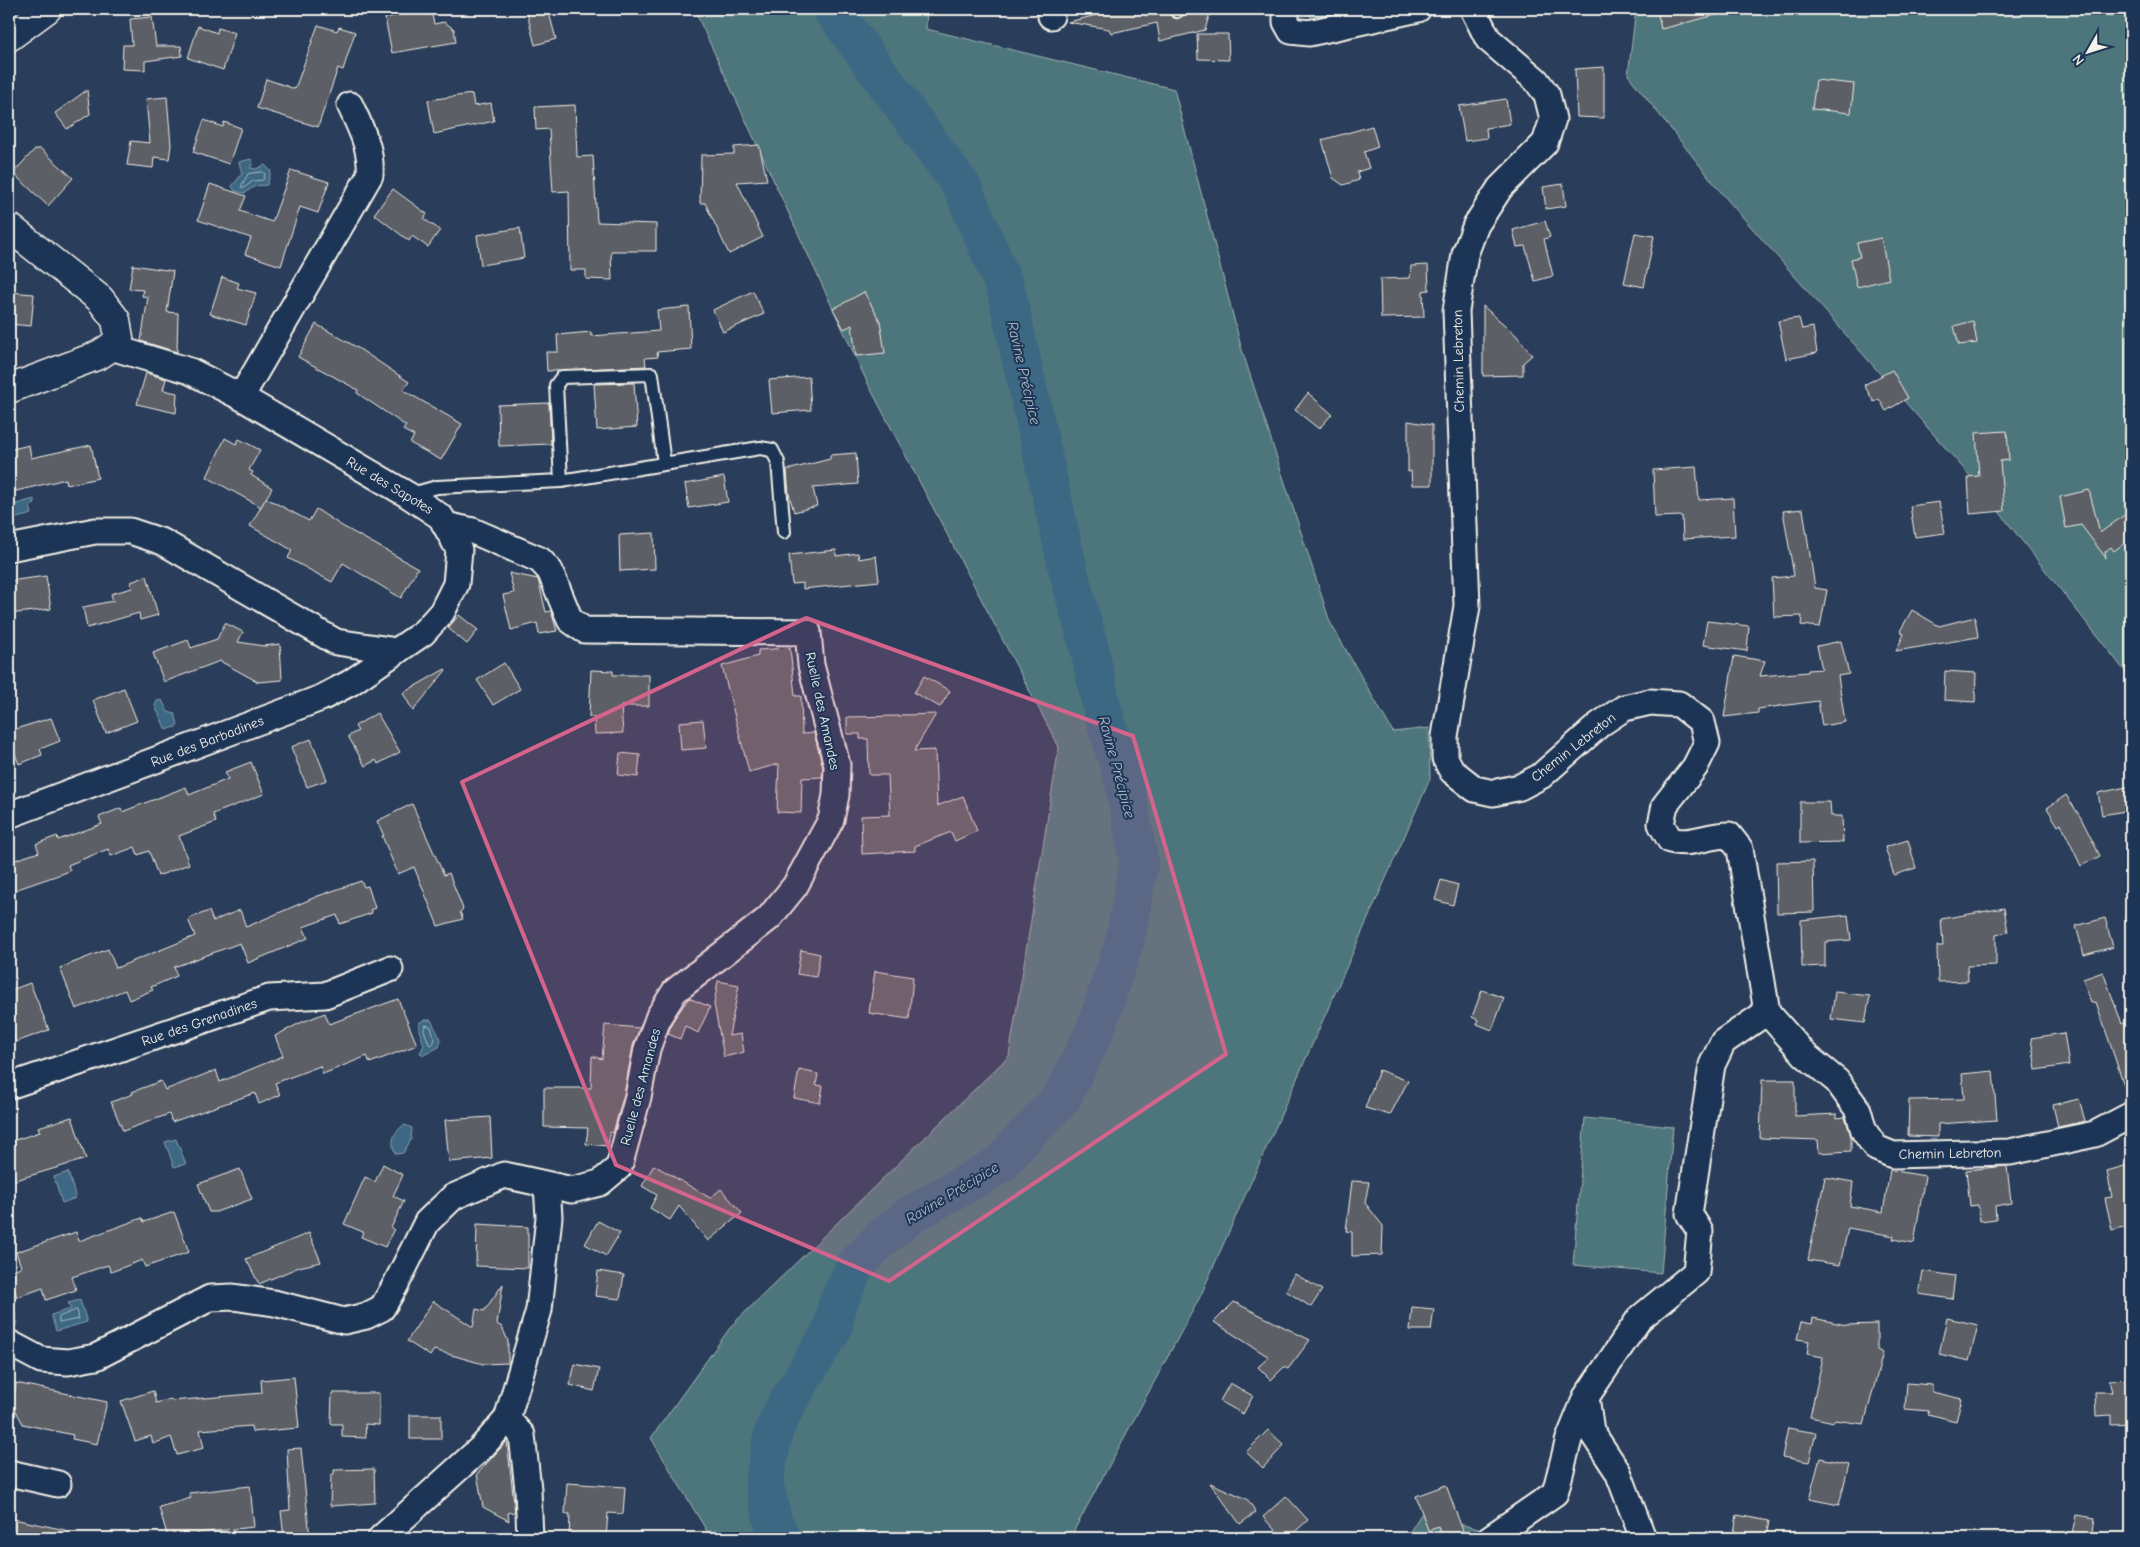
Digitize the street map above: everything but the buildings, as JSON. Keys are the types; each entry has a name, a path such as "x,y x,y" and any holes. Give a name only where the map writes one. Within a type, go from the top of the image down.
{"street":[{"path":"9,37 47,9"},
{"path":"1286,9 1286,22 1291,32 1309,33 1418,9"},
{"name":"Chemin Lebreton","path":"1473,9 1488,39 1536,80 1547,95 1553,118 1545,143 1500,188 1476,225 1465,254 1456,311 1468,606 1446,736 1445,758 1452,771 1475,789 1493,793 1520,787 1541,776 1572,746 1624,708 1650,702 1679,704 1702,722 1707,743 1695,767 1665,805 1661,824 1670,840 1684,844 1714,835 1729,835 1740,849 1767,1012 1805,1055 1837,1081 1858,1110 1864,1131 1876,1148 1892,1155 2010,1152 2095,1134 2131,1115"},
{"path":"241,397 370,175 371,158 364,136 350,105"},
{"path":"9,227 100,299 116,320 119,338 111,347 99,355 9,390"},
{"name":"Rue des Sapotes","path":"111,347 190,371 241,397 408,495 441,517 459,550 456,584 442,612 423,633 397,651"},
{"name":"Ruelle des Amandes","path":"445,525 473,531 540,560 550,571 570,620 584,630 808,632 811,665 837,765 836,794 831,820 795,886 769,918 674,991 659,1016 647,1050 638,1097 619,1167 600,1183 590,1186 572,1190 547,1185"},
{"path":"9,548 95,531 130,531 163,542 336,642 397,651"},
{"name":"Rue des Barbadines","path":"9,815 321,698 350,683 397,651"},
{"name":"Rue des Grenadines","path":"9,1086 269,998 325,995 390,968"},
{"path":"1490,1538 1555,1494 1569,1439 1586,1397 1640,1320 1696,1272 1700,1231 1689,1214 1712,1065 1723,1042 1767,1012"},
{"path":"9,1343 41,1360 68,1362 96,1357 210,1298 233,1297 274,1303 344,1320 366,1316 382,1308 427,1222 453,1197 504,1175 547,1185 549,1217 539,1310 507,1419 482,1446 381,1538"},
{"path":"1586,1397 1591,1431 1618,1472 1643,1538"},
{"path":"507,1419 522,1435 528,1489 530,1538"},
{"path":"9,1473 58,1484"}],"lane":[{"path":"561,481 556,385 562,377 652,374 664,463"},
{"path":"408,495 437,487 561,481 760,448 772,450 778,462 784,532"}],"highlighted area":[{"path":"806,618 1133,736 1226,1054 889,1281 616,1165 462,782"}],"green space":[{"path":"694,9 927,9 926,29 1174,89 1242,350 1330,622 1393,732 1429,728 1430,779 1200,1297 1070,1538 711,1538 651,1438 732,1325 1009,1056 1059,747 868,384"},
{"path":"1636,9 2131,9 2131,679 1978,485 1724,196 1628,75"},
{"path":"1585,1118 1673,1127 1661,1273 1573,1265"},
{"path":"1421,1514 1513,1538 1406,1538"}],"water":[{"path":"1309,9 1323,9 1324,17 1311,20"},
{"path":"251,159 253,163 250,168 256,169 265,165 271,171 267,185 255,186 245,193 235,191 232,186 242,174 239,162"},
{"path":"34,499 35,504 30,506 32,514 9,520 9,506"},
{"path":"162,700 168,712 175,714 178,724 176,727 166,730 155,706 157,701"},
{"path":"424,1020 431,1020 441,1040 439,1047 424,1055 420,1053 424,1045 419,1030 419,1023"},
{"path":"405,1125 412,1128 411,1140 403,1153 396,1154 393,1146 395,1133"},
{"path":"176,1139 186,1164 174,1167 165,1142"},
{"path":"68,1172 76,1198 62,1203 54,1177"},
{"path":"9,1296 18,1324 11,1330 9,1327"},
{"path":"80,1300 87,1322 56,1331 51,1315 71,1309 68,1303"}],"waterway":[{"name":"Ravine Précipice","path":"781,1538 773,1521 764,1482 774,1430 786,1405 833,1328 837,1306 855,1266 882,1238 912,1214 1001,1164 1020,1141 1061,1099 1095,1031 1125,940 1139,863 1125,785 1102,708 1090,651 1069,574 1006,290 962,187 832,9"}]}
